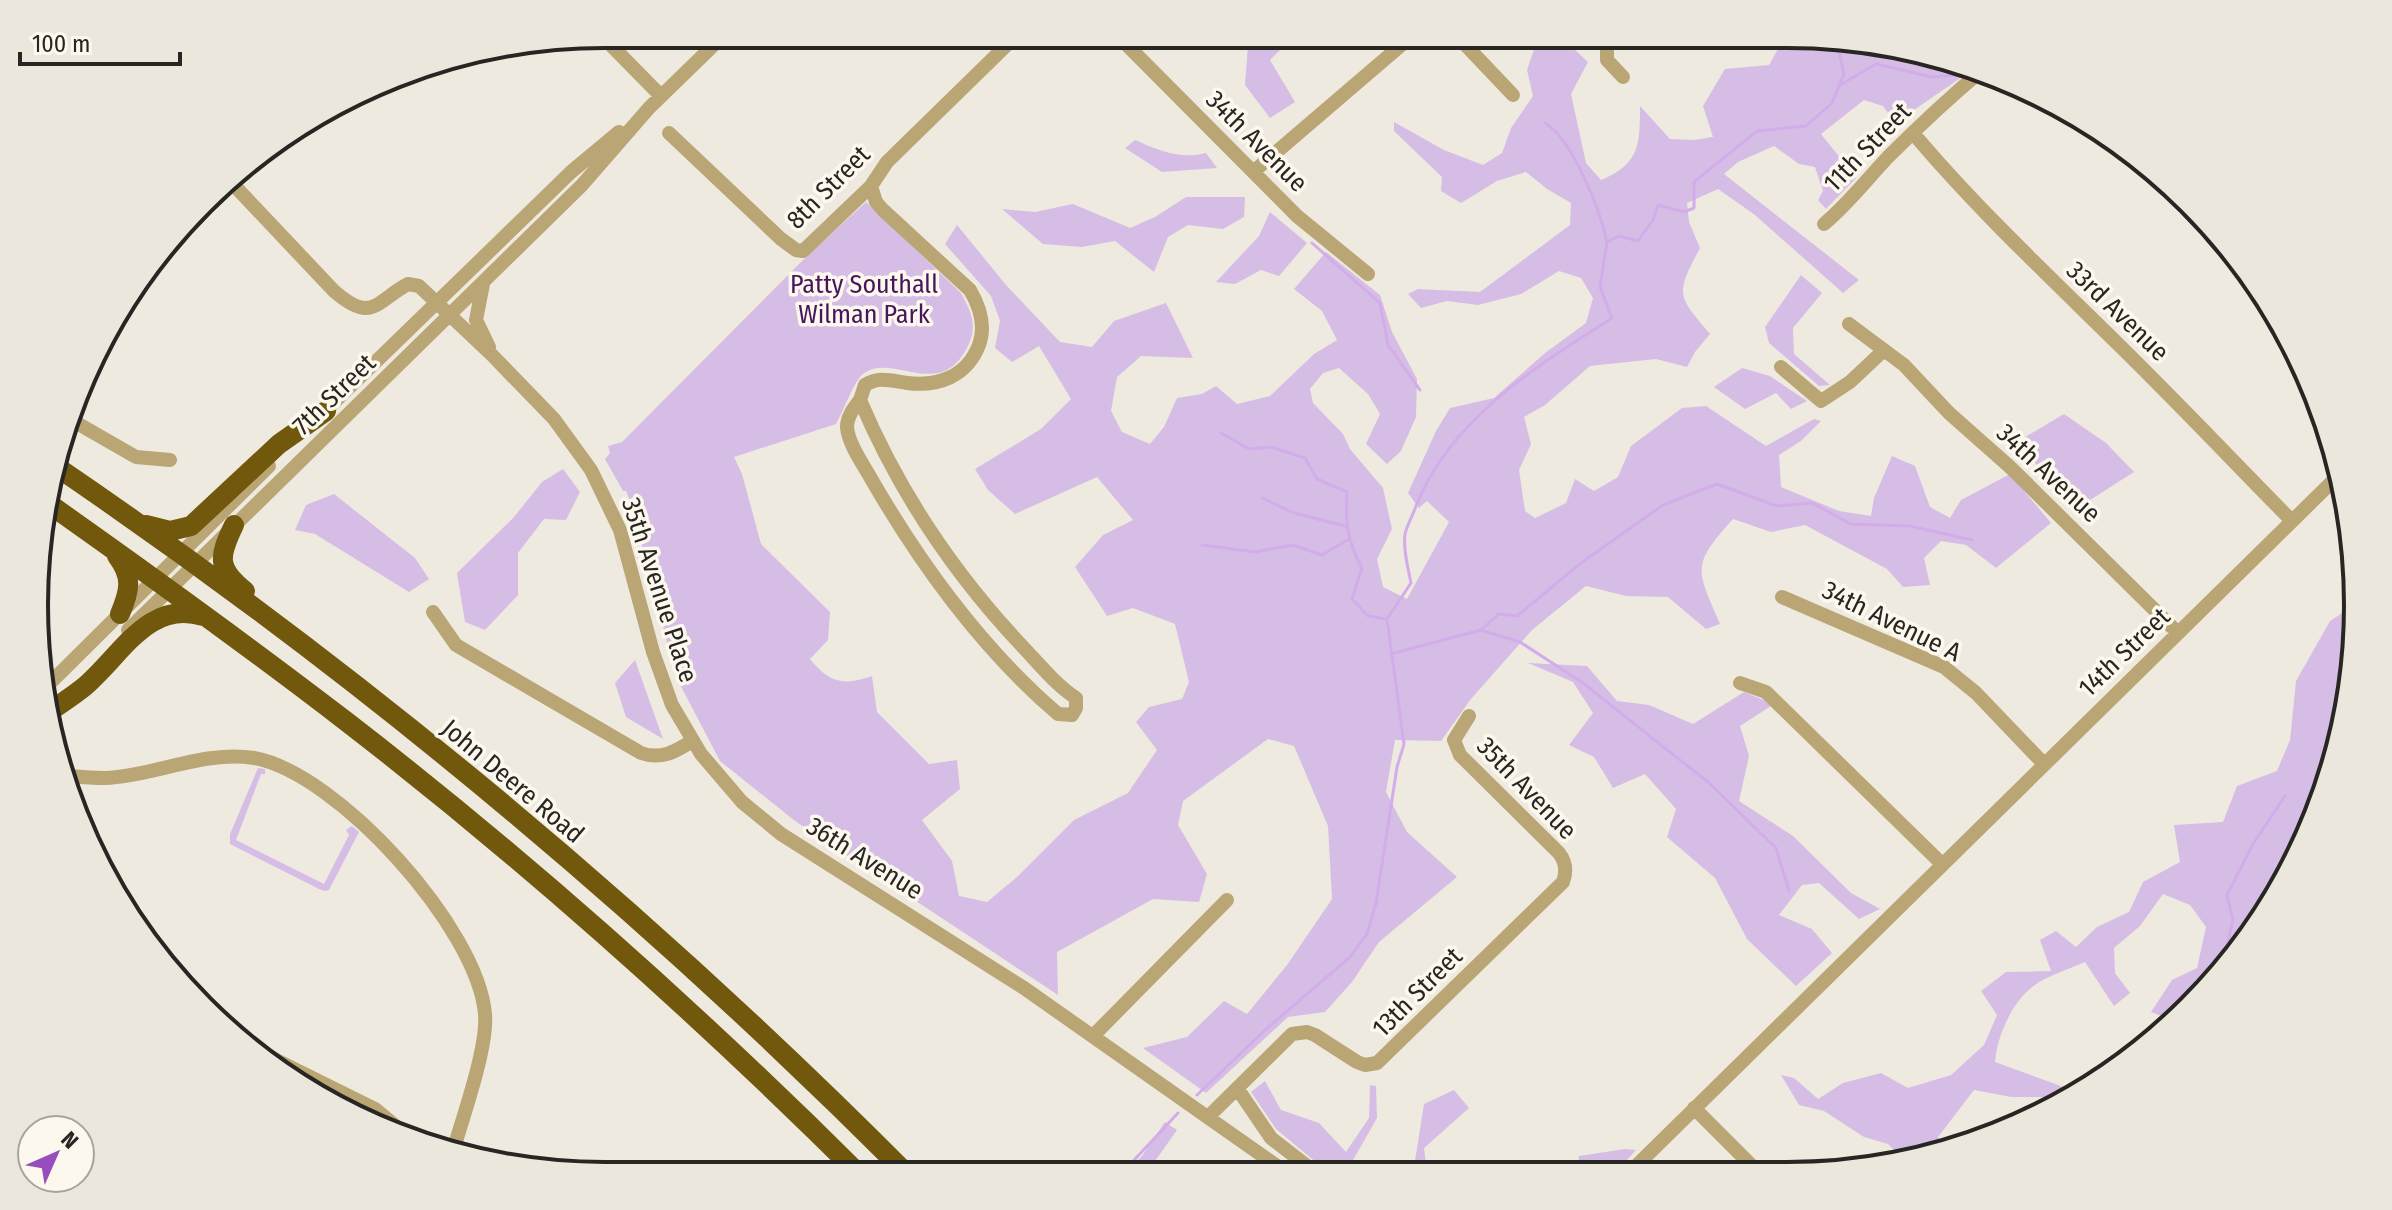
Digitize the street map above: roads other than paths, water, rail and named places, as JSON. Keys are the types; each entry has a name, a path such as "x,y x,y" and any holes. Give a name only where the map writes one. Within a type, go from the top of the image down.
{"highway":[{"path":"135,522 170,531 191,526 279,444 326,411"},
{"name":"John Deere Road","path":"64,472 187,559 394,717 500,803 654,934 895,1162"},
{"path":"57,509 350,724 512,857 687,1010 846,1162"},
{"path":"234,525 221,553 229,576 337,661 394,717"},
{"path":"100,539 128,572 129,589 120,614"},
{"path":"57,705 84,687 158,617 178,611 210,619"}],"street":[{"path":"614,48 661,96"},
{"name":"7th Street","path":"187,559 234,525 484,282 582,185 649,108 711,48"},
{"name":"8th Street","path":"669,133 781,239 796,250 803,251 871,186 887,162 1004,48"},
{"name":"34th Avenue","path":"1130,48 1316,232 1368,274"},
{"path":"1253,172 1398,48"},
{"path":"1468,48 1513,95"},
{"path":"1607,48 1607,60 1623,77"},
{"name":"11th Street","path":"1824,224 1847,204 1942,103 1971,80"},
{"name":"7th Street","path":"57,701 162,584 326,411 574,169 649,108"},
{"name":"33rd Avenue","path":"1913,133 1945,172 2020,249 2155,380 2292,521"},
{"path":"860,400 878,442 910,500 950,560 992,614 1076,698 1077,705 1072,715 1058,714 998,656 959,611 891,513 849,436 848,419 865,385 876,379 935,384 954,377 972,358 983,329 977,301 970,290 883,210 876,202 871,186"},
{"name":"35th Avenue Place","path":"236,188 351,305 378,306 402,287 413,284 492,355 570,438 611,508 662,678 692,741"},
{"path":"484,282 476,320 492,355"},
{"name":"34th Avenue","path":"1849,324 1904,365 1949,413 2010,467 2178,633"},
{"path":"1781,367 1821,401 1850,382 1884,350"},
{"path":"79,424 136,457 170,460"},
{"name":"14th Street","path":"1640,1162 2330,484"},
{"path":"926,565 940,573 949,568 950,560"},
{"name":"7th Street","path":"53,680 120,614 162,584"},
{"name":"34th Avenue A","path":"1782,597 1944,667 1976,693 2044,764"},
{"path":"433,612 456,645 641,753 654,757 668,755 692,741"},
{"path":"1740,683 1766,692 1942,864"},
{"name":"35th Avenue","path":"1469,716 1454,740 1460,755 1559,853 1564,859 1565,869"},
{"name":"36th Avenue","path":"692,741 726,786 781,834 973,954 1271,1162"},
{"path":"76,776 105,778 238,757 282,766 348,812 402,863 441,914 471,966 485,1014 485,1035 456,1141"},
{"name":"13th Street","path":"1208,1117 1292,1034 1307,1032 1357,1062 1365,1065 1377,1063 1563,882 1565,869"},
{"path":"1093,1036 1227,900"},
{"path":"309,1077 384,1116"},
{"path":"1237,1088 1271,1138 1302,1162"},
{"path":"1694,1108 1748,1162"}],"waterway":[{"path":"1197,1095 1264,1031 1350,957 1367,934 1376,903 1397,767 1404,744 1387,619 1411,583 1405,534 1431,475 1450,447 1499,397 1612,318 1600,287 1607,242 1619,236 1638,241 1653,220 1658,205 1684,212 1694,208 1694,182 1757,131 1806,126 1832,103 1844,74 1839,51"},
{"path":"1840,85 1876,64 1932,77 1955,75"},
{"path":"1545,123 1566,144 1575,160 1592,195 1607,242"},
{"path":"1312,243 1380,303 1388,345 1420,390"},
{"path":"1221,433 1249,449 1271,447 1305,458 1317,479 1347,492 1348,531 1362,568 1352,599 1368,616 1386,619"},
{"path":"1481,630 1499,614 1517,616 1581,563 1663,505 1717,484 1777,506 1812,503 1851,524 1910,526 1972,540"},
{"path":"1262,498 1294,513 1345,526"},
{"path":"1202,545 1255,552 1293,545 1322,555 1349,539"},
{"path":"1394,653 1481,630 1520,642 1583,683 1709,783 1776,848 1789,891"},
{"path":"2226,947 2233,920 2227,895 2253,844 2285,796"},
{"path":"1132,1162 1178,1113"}],"park label":[{"name":"Patty Southall Wilman Park","path":"864,299"}]}
